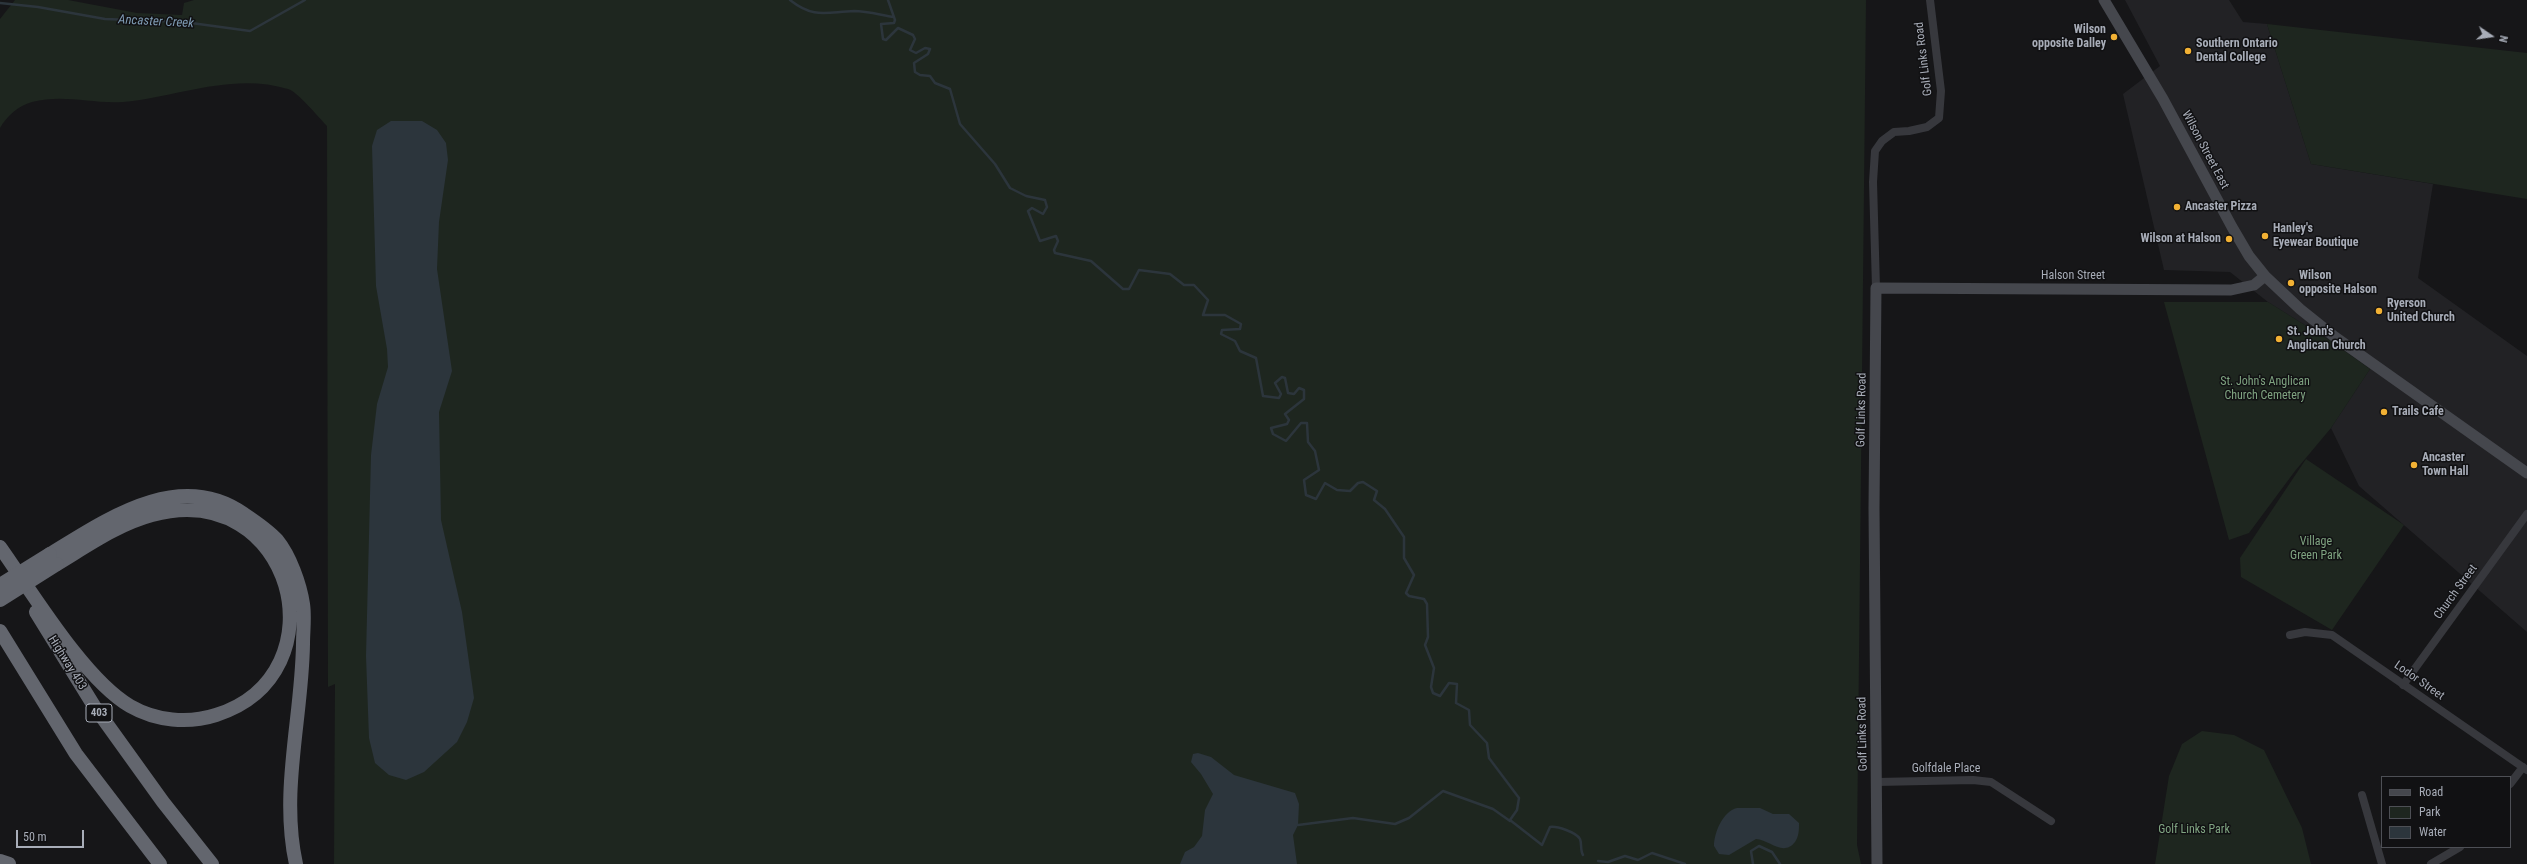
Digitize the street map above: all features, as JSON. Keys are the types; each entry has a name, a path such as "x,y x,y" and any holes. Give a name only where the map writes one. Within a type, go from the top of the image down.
{"highway":[{"path":"0,600 53,559 132,506 157,499 184,496 214,500 239,510 261,525 278,541 295,573 304,605 303,662 293,761 290,812 296,864"},
{"path":"0,547 85,664 130,706 152,716 177,720 203,719 225,712 245,702 260,689 277,666 288,640 290,613 286,586 277,563 267,546 231,520 213,514 185,510 152,515 115,529 53,559 0,585"},
{"name":"Highway 403","path":"0,553 94,706 163,802 212,864"},
{"path":"0,631 76,754 160,864"},
{"path":"0,861 9,864"}],"main road":[{"name":"Wilson Street East","path":"2104,0 2163,100 2232,227 2249,256 2265,276 2300,309 2335,336 2527,473"},
{"name":"Halson Street","path":"1876,288 2231,290 2254,285 2265,276"},
{"name":"Golf Links Road","path":"1876,288 1874,508 1877,864"}],"street":[{"name":"Golf Links Road","path":"1876,288 1873,182 1875,151 1882,141 1894,132 1926,127 1939,118 1941,110 1941,90 1930,0"},
{"name":"Church Street","path":"2403,685 2527,514"},
{"name":"Lodor Street","path":"2290,635 2305,632 2332,635 2525,768"},
{"path":"2511,783 2525,768"},
{"name":"Golfdale Place","path":"1877,782 1973,780 1991,782 2051,821"},
{"path":"2362,795 2382,864"},
{"path":"2431,864 2458,848"}],"shaded area":[{"path":"2125,0 2229,0 2243,22 2267,24 2311,164 2433,184 2418,278 2527,356 2527,632 2359,486 2331,428 2370,369 2332,342 2268,302 2230,272 2164,270 2123,94 2160,66"}],"green space":[{"path":"15,0 68,0 137,13 182,15 184,3 194,0 1866,0 1857,845 1861,864 334,864 335,684 328,687 327,126 303,100 292,91 267,84 247,83 205,87 123,102 55,99 32,102 18,109 6,119 0,128 0,19"},
{"path":"2267,24 2527,53 2527,199 2311,164"},
{"name":"St. John's Anglican Church Cemetery","path":"2164,302 2268,302 2332,342 2370,369 2331,428 2295,471 2249,533 2229,540"},
{"name":"Village Green Park","path":"2306,459 2404,525 2332,630 2241,577 2240,558"},
{"name":"Golf Links Park","path":"2202,731 2234,735 2264,750 2302,828 2311,864 2155,864 2169,776 2182,744"}],"water":[{"path":"391,121 422,121 437,130 446,143 448,160 439,222 437,269 452,371 439,412 441,520 462,612 474,698 467,722 457,742 424,772 406,780 389,775 375,763 369,738 366,656 371,455 377,404 388,367 387,349 376,286 372,146 377,130"},
{"path":"1198,753 1211,757 1234,775 1295,793 1299,804 1298,825 1293,835 1297,864 1180,864 1185,852 1194,847 1202,836 1205,810 1213,794 1201,774 1191,762 1193,754"},
{"path":"1737,808 1760,808 1773,814 1789,814 1799,823 1795,842 1786,848 1781,848 1756,839 1729,855 1719,854 1714,846 1714,841 1720,823 1728,813"}],"waterway":[{"name":"Ancaster Creek","path":"0,3 38,7 105,19 184,22 250,31 305,0"},
{"name":"Ancaster Creek","path":"790,0 798,6 813,12 828,13 859,11 894,17"},
{"name":"Ancaster Creek","path":"888,0 895,20 894,23 881,24 883,39 886,40 898,28 913,35 915,39 910,50 916,53 925,48 930,49 928,54 914,63 915,72 920,75 930,76 935,83 950,89 960,124 995,164 1010,188 1026,196 1045,200 1047,207 1043,214 1032,208 1028,211 1040,241 1056,236 1058,241 1054,250 1055,253 1091,261 1123,289 1129,289 1139,270 1170,274 1184,285 1194,285 1208,300 1203,315 1225,315 1241,324 1240,329 1222,330 1221,334 1235,341 1240,351 1256,358 1263,396 1279,398 1281,394 1275,383 1282,377 1285,378 1288,393 1294,394 1299,388 1304,390 1304,399 1285,414 1289,420 1287,424 1271,428 1273,434 1286,441 1301,423 1307,423 1308,442 1315,451 1319,470 1304,480 1306,495 1316,499 1325,483 1337,490 1350,491 1358,483 1363,482 1377,491 1374,500 1385,509 1404,537 1404,558 1414,575 1406,593 1409,596 1424,599 1427,604 1428,637 1425,645 1434,668 1431,687 1433,693 1440,696 1449,683 1457,684 1456,703 1469,710 1470,725 1487,743 1489,758 1519,798 1517,810 1510,820 1542,845 1550,827 1571,832 1580,839 1583,855"},
{"path":"1298,825 1353,818 1395,824 1409,818 1443,791 1493,809 1510,821"},
{"name":"Ancaster Creek","path":"1753,864 1751,851 1759,846 1772,852 1780,864"},
{"name":"Ancaster Creek","path":"1598,861 1608,862 1625,856 1638,860 1652,853 1685,864"}],"place":[{"name":"Wilson opposite Dalley","path":"2114,37"},
{"name":"Southern Ontario Dental College","path":"2188,51"},
{"name":"Ancaster Pizza","path":"2177,207"},
{"name":"Hanley's Eyewear Boutique","path":"2265,236"},
{"name":"Wilson at Halson","path":"2229,239"},
{"name":"Wilson opposite Halson","path":"2291,283"},
{"name":"Ryerson United Church","path":"2379,311"},
{"name":"St. John's Anglican Church","path":"2279,339"},
{"name":"Trails Cafe","path":"2384,412"},
{"name":"Ancaster Town Hall","path":"2414,465"}]}
